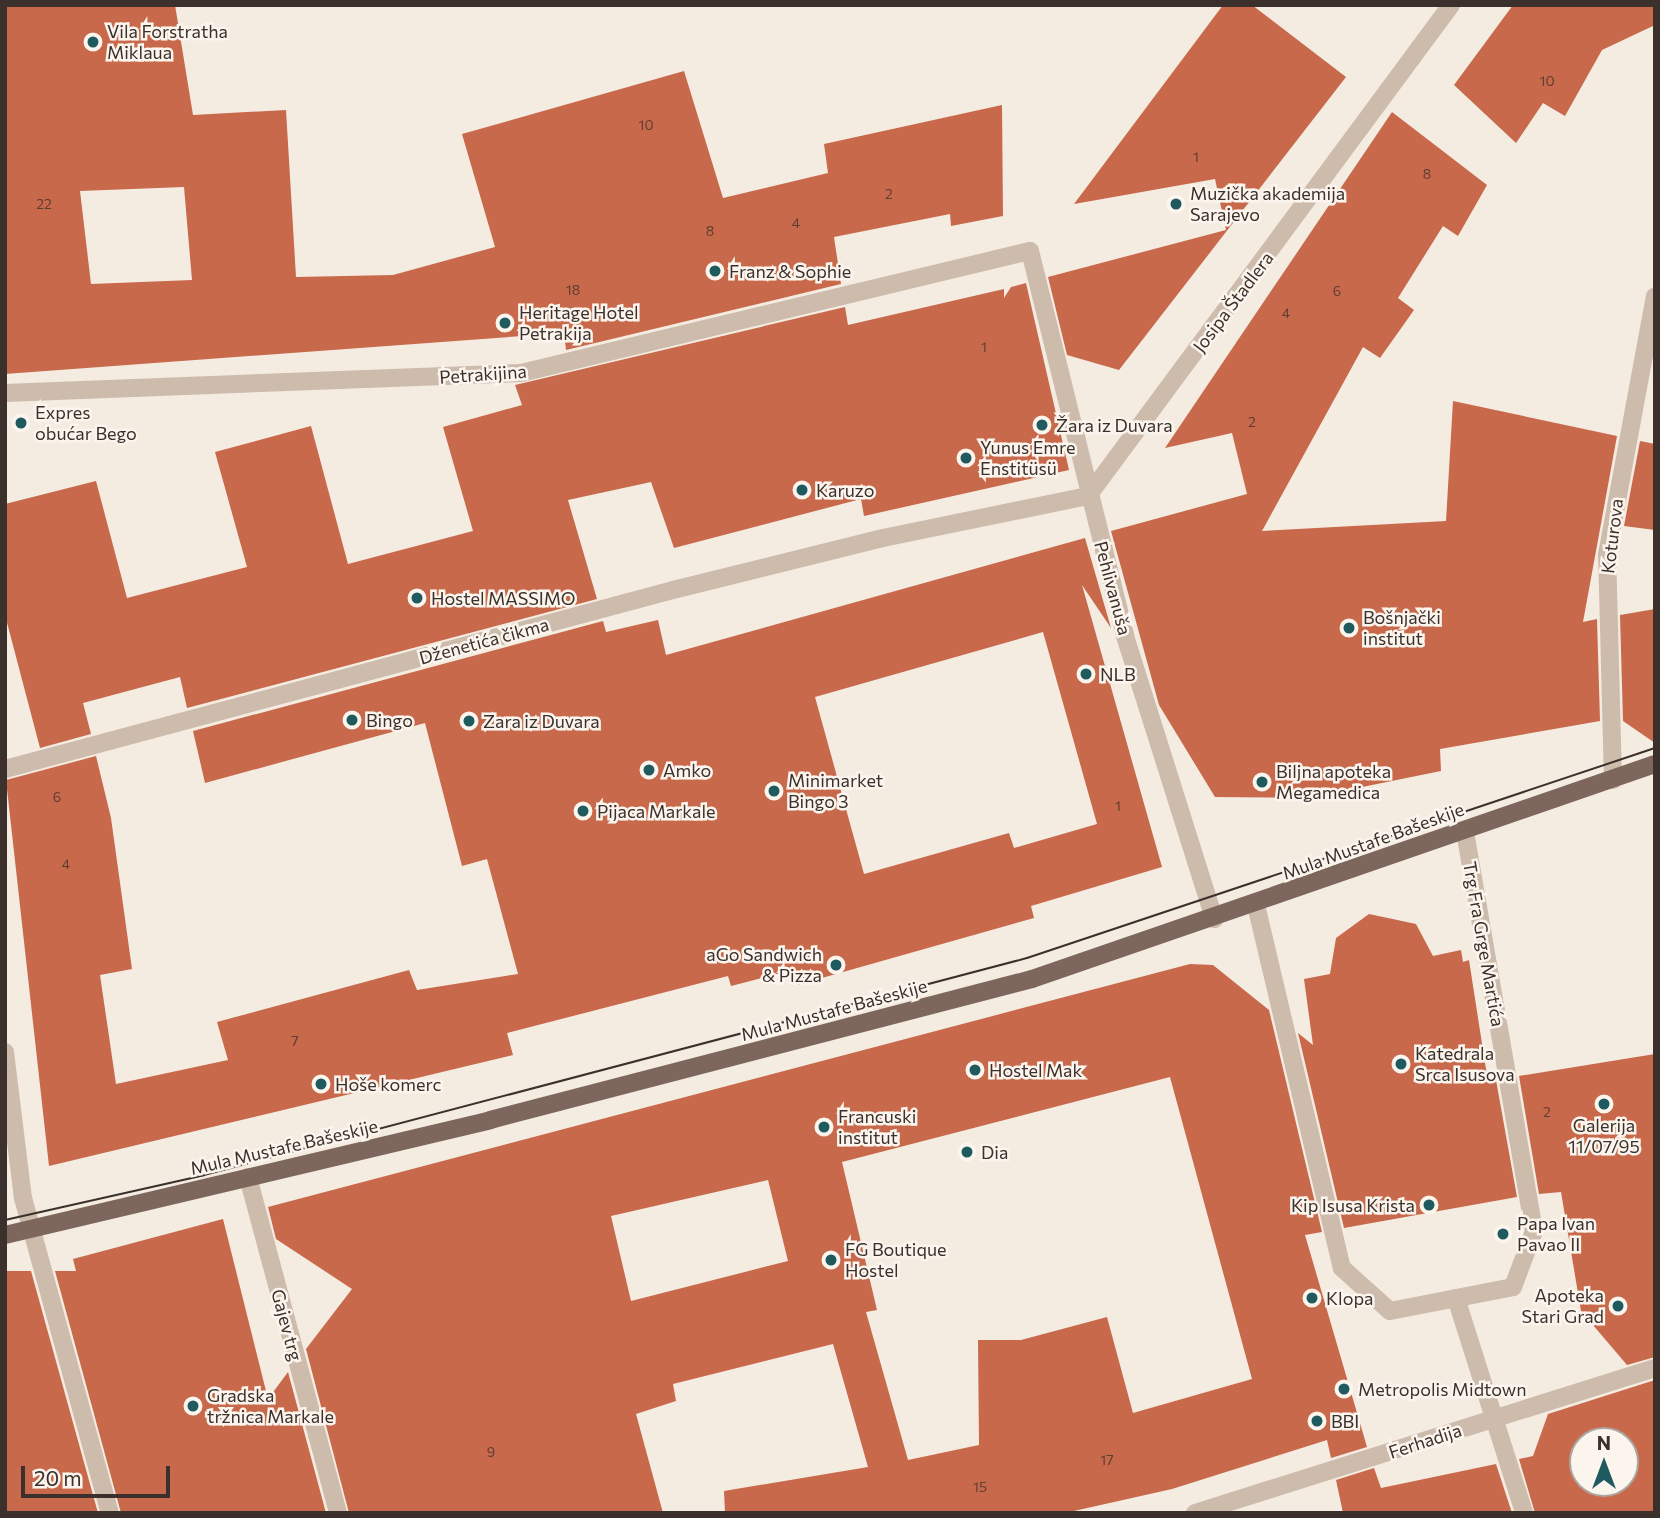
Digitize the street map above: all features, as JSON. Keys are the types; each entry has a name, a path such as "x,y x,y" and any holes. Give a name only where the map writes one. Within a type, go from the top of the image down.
{"main road":[{"name":"Mula Mustafe Bašeskije","path":"5,1235 872,1023 1032,979 1256,905 1655,764"}],"street":[{"name":"Josipa Štadlera","path":"1088,496 1451,5"},
{"name":"Pehlivanuša","path":"1030,251 1088,496 1125,636 1214,919"},
{"name":"Petrakijina","path":"5,393 522,373 1030,251"},
{"name":"Koturova","path":"1614,780 1607,555 1655,296"},
{"name":"Dženetića čikma","path":"5,769 677,589 883,538 1088,496"},
{"name":"Trg Fra Grge Martića","path":"1256,905 1342,1268 1391,1311 1513,1287 1534,1231 1465,831"},
{"path":"5,1052 31,1229 110,1513"},
{"name":"Gajev trg","path":"248,1177 338,1513"},
{"path":"1456,1298 1524,1513"},
{"name":"Ferhadija","path":"1195,1513 1655,1368"}],"building":[{"path":"5,5 175,5 193,115 286,110 296,277 393,275 495,247 462,134 684,71 723,198 828,173 824,144 1002,105 1003,216 951,226 950,214 834,237 841,284 566,350 564,333 5,374","holes":["184,187 192,280 91,284 80,191"]},
{"path":"1223,5 1252,5 1346,77 1119,370 1067,355 1048,277 1226,230 1215,179 1074,204"},
{"path":"1513,5 1655,5 1655,25 1602,50 1565,116 1543,103 1516,143 1454,85"},
{"path":"1392,112 1487,185 1458,236 1443,226 1398,298 1414,310 1380,358 1363,347 1262,531 1446,521 1453,401 1617,436 1583,622 1597,619 1600,721 1440,749 1441,771 1308,798 1215,797 1159,705 1111,531 1247,494 1232,433 1165,448"},
{"path":"1026,283 1069,470 864,516 861,499 674,548 651,482 568,500 597,599 187,708 180,677 83,703 91,734 40,748 5,615 5,504 96,481 127,598 247,567 215,452 311,426 348,564 473,531 443,427 522,405 515,385 845,307 848,325 1004,289 1004,298 1011,287"},
{"path":"1640,441 1655,444 1655,530 1624,526"},
{"path":"1085,538 1111,628 1082,585 1162,867 1031,906 1034,918 797,985 793,970 731,986 728,976 507,1033 513,1055 49,1166 6,780 96,756 111,818 132,969 100,975 116,1084 228,1060 217,1022 409,970 417,990 518,974 487,859 462,866 425,723 205,783 193,731 603,621 606,632 658,620 666,655","holes":["1043,632 1097,824 1014,848 1009,833 864,874 815,697"]},
{"path":"1655,609 1655,743 1623,721 1620,615"},
{"name":"Katedrala Srca Isusova","path":"1369,914 1416,924 1433,956 1461,950 1463,962 1469,960 1488,1082 1496,1080 1517,1197 1344,1228 1298,1033 1313,1045 1304,979 1330,974 1336,938"},
{"path":"1190,964 1213,965 1269,1010 1322,1232 1305,1235 1367,1447 1331,1458 1327,1440 1172,1489 1065,1513 725,1513 724,1491 868,1467 833,1344 673,1384 676,1401 636,1414 663,1513 349,1513 306,1349 352,1289 276,1239 268,1207","holes":["1170,1077 1252,1379 1133,1413 1107,1317 1021,1340 978,1340 979,1445 908,1460 866,1312 877,1310 842,1162","768,1180 788,1261 631,1301 611,1216"]},
{"path":"1655,1054 1655,1357 1627,1365 1581,1311 1561,1192 1539,1194 1519,1076"},
{"name":"Gradska tržnica Markale","path":"223,1219 268,1399 288,1372 326,1513 121,1513 55,1271 76,1271 73,1259"},
{"path":"5,1271 31,1271 98,1513 5,1513"},
{"path":"1655,1380 1655,1513 1535,1513 1519,1459 1533,1456 1548,1414"},
{"path":"1496,1464 1512,1513 1343,1513 1336,1480 1374,1468 1381,1488"}],"tram line":[{"path":"5,1220 204,1175 1027,958 1655,748"}],"place":[{"name":"Vila Forstratha Miklaua","path":"93,42"},
{"name":"Muzička akademija Sarajevo","path":"1176,204"},
{"name":"Franz & Sophie","path":"715,271"},
{"name":"Heritage Hotel Petrakija","path":"505,323"},
{"name":"Expres obućar Bego","path":"21,423"},
{"name":"Žara iz Duvara","path":"1042,425"},
{"name":"Yunus Emre Enstitüsü","path":"966,458"},
{"name":"Karuzo","path":"802,490"},
{"name":"Hostel MASSIMO","path":"417,598"},
{"name":"Bošnjački institut","path":"1349,628"},
{"name":"NLB","path":"1086,674"},
{"name":"Bingo","path":"352,720"},
{"name":"Zara iz Duvara","path":"469,721"},
{"name":"Amko","path":"649,770"},
{"name":"Biljna apoteka Megamedica","path":"1262,782"},
{"name":"Minimarket Bingo 3","path":"774,791"},
{"name":"Pijaca Markale","path":"583,811"},
{"name":"aGo Sandwich & Pizza","path":"836,965"},
{"name":"Katedrala Srca Isusova","path":"1401,1064"},
{"name":"Hostel Mak","path":"975,1070"},
{"name":"Hoše komerc","path":"321,1084"},
{"name":"Galerija 11/07/95","path":"1604,1104"},
{"name":"Francuski institut","path":"824,1127"},
{"name":"Dia","path":"967,1152"},
{"name":"Kip Isusa Krista","path":"1429,1205"},
{"name":"Papa Ivan Pavao II","path":"1503,1234"},
{"name":"FG Boutique Hostel","path":"831,1260"},
{"name":"Klopa","path":"1312,1298"},
{"name":"Apoteka Stari Grad","path":"1618,1306"},
{"name":"Metropolis Midtown","path":"1344,1389"},
{"name":"Gradska tržnica Markale","path":"193,1406"},
{"name":"BBI","path":"1317,1421"}]}
